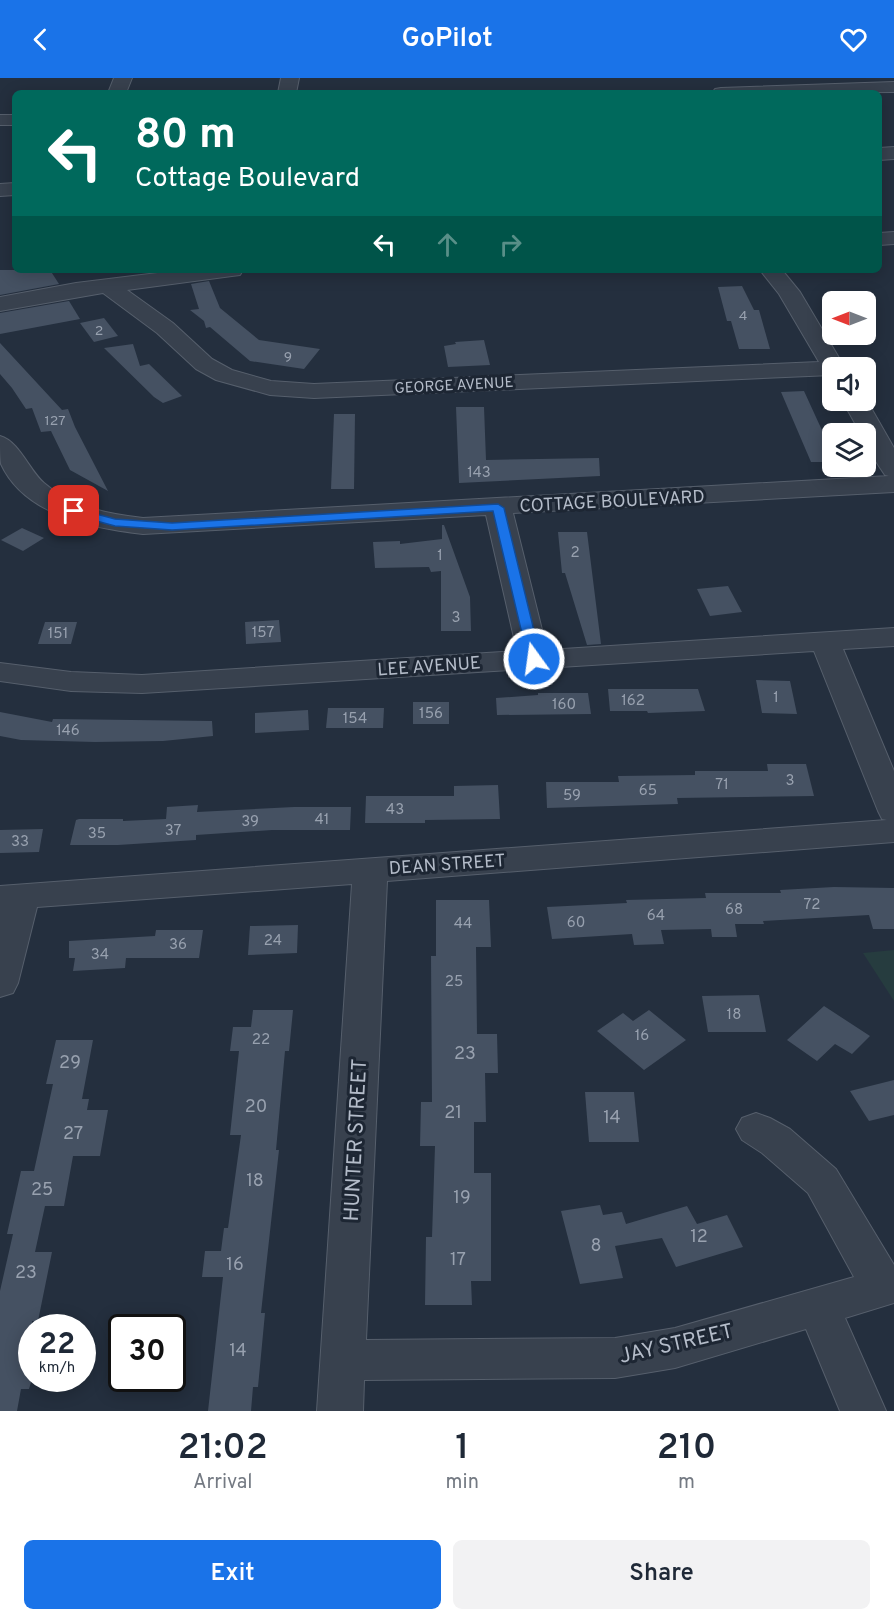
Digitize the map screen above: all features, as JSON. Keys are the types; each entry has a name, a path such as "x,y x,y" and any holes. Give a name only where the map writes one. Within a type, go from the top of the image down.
{"street":[{"path":"786,90 894,85 891,78"},
{"path":"0,304 107,286 209,273"},
{"path":"773,273 789,292 827,357"},
{"name":"GEORGE AVENUE","path":"107,286 165,328 204,364 224,375 270,388 314,392 822,369"},
{"path":"860,411 894,470"},
{"name":"COTTAGE BOULEVARD","path":"0,444 24,477 41,494 74,511 124,524 172,526 894,484"},
{"path":"498,508 534,659"},
{"name":"LEE AVENUE","path":"0,672 29,678 104,684 142,684 894,637"},
{"path":"825,642 894,811"},
{"name":"DEAN STREET","path":"12,897 894,831"},
{"name":"HUNTER STREET","path":"340,1411 370,870"},
{"path":"0,983 12,897"},
{"path":"756,1129 776,1141 822,1181 888,1286"},
{"name":"JAY STREET","path":"343,1360 615,1359 675,1348 888,1286"},
{"path":"818,1306 863,1411"}],"green space":[{"path":"894,950 894,1001 863,953"}],"building":[{"path":"0,270 12,270 12,273 52,273 59,284 0,295"},
{"path":"209,281 220,308 259,340 320,349 304,369 250,361 210,327 206,328 204,321 190,310 199,309 191,284"},
{"path":"742,286 754,310 759,310 770,349 739,349 731,321 727,321 718,287"},
{"path":"69,301 80,319 0,334 0,313"},
{"path":"104,318 118,336 94,342 80,323"},
{"path":"484,340 490,365 448,367 444,346 456,344 455,342"},
{"path":"0,343 62,410 68,409 108,491 70,470 51,431 41,432 32,408 26,409 0,374"},
{"path":"133,344 140,366 149,364 182,396 163,403 104,348"},
{"path":"804,391 822,430 822,462 811,462 781,392"},
{"path":"456,407 484,407 486,460 599,458 600,476 459,483"},
{"path":"334,414 355,414 354,489 331,489"},
{"path":"442,525 444,525 470,597 471,631 441,631 441,571 431,572 429,567 375,568 373,542 400,541 400,544 442,539"},
{"path":"22,528 44,538 23,551 1,540"},
{"path":"558,532 587,532 601,644 587,645 565,573 562,573"},
{"path":"728,586 742,612 710,616 697,589"},
{"path":"279,620 281,642 246,644 245,622"},
{"path":"45,622 77,622 71,644 38,644"},
{"path":"756,680 790,681 797,714 762,713"},
{"path":"608,689 698,689 705,711 648,713 647,711 610,711"},
{"path":"538,693 588,693 591,714 497,715 496,698 538,695"},
{"path":"413,702 449,702 449,724 413,724"},
{"path":"328,708 384,708 383,728 326,728"},
{"path":"308,710 309,730 255,733 255,713"},
{"path":"0,712 52,722 53,719 212,721 213,736 163,741 21,740 0,736"},
{"path":"767,764 806,764 814,796 677,798 678,804 547,808 546,782 619,782 618,776 695,775 695,771 768,771"},
{"path":"498,785 500,819 365,823 366,796 454,796 454,786"},
{"path":"198,805 197,812 294,807 351,807 350,830 272,830 196,835 196,840 118,845 70,845 76,820 79,819 123,819 123,821 166,819 167,807"},
{"path":"43,829 39,852 0,853 0,830"},
{"path":"834,887 894,888 894,929 873,929 869,915 763,921 764,924 735,924 737,937 712,937 711,929 661,930 664,944 634,945 632,934 552,939 547,907 627,903 626,900 706,898 705,893 781,893 780,890"},
{"path":"436,900 489,900 491,947 476,947 477,1034 497,1034 498,1073 485,1073 486,1122 474,1122 474,1173 491,1173 491,1281 471,1281 472,1305 425,1305 426,1237 432,1237 435,1146 420,1146 421,1102 432,1102 431,956 436,956"},
{"path":"298,925 297,953 248,955 250,926"},
{"path":"156,930 203,930 199,958 126,958 125,968 73,971 75,958 69,958 69,941 155,936"},
{"path":"759,995 766,1032 708,1032 702,996"},
{"path":"824,1006 870,1036 852,1054 835,1044 817,1061 787,1040"},
{"path":"253,1010 293,1010 289,1051 285,1051 276,1150 279,1150 261,1313 265,1313 258,1387 253,1387 251,1411 208,1411 223,1277 202,1277 205,1251 221,1251 224,1228 228,1228 241,1135 230,1135 239,1051 230,1051 233,1027 251,1027"},
{"path":"649,1010 686,1040 644,1070 597,1031 623,1013 633,1021"},
{"path":"56,1040 93,1040 82,1099 89,1099 87,1110 108,1110 100,1156 73,1156 64,1206 45,1206 35,1252 52,1252 39,1314 18,1314 18,1392 20,1392 17,1411 0,1411 0,1291 13,1234 7,1234 21,1171 34,1171 53,1084 46,1084"},
{"path":"894,1080 894,1115 869,1121 850,1091"},
{"path":"585,1092 634,1092 639,1142 589,1142"},
{"path":"600,1205 603,1215 622,1212 626,1224 687,1206 697,1224 727,1215 743,1247 676,1267 662,1238 615,1246 623,1278 580,1284 561,1211"}],"route":[{"path":"74,511 115,522 143,526 172,526 498,508 534,659"}]}
